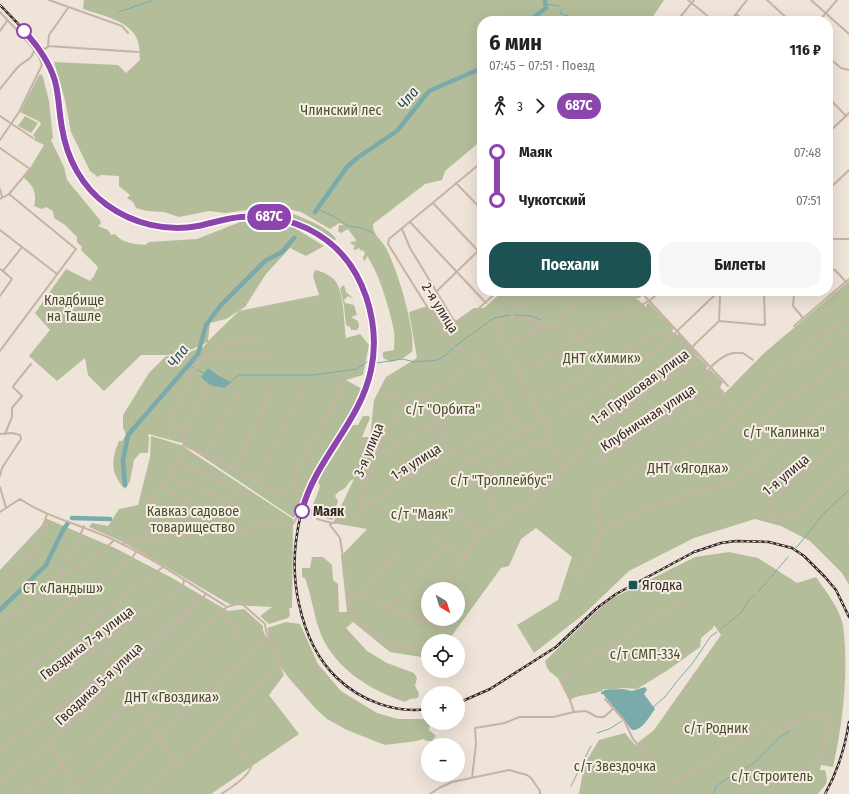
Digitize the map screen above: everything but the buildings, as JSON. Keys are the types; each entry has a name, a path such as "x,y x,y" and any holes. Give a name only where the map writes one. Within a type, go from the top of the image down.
{"street":[{"path":"49,0 122,26 128,33"},
{"path":"688,0 708,16"},
{"path":"681,16 694,0"},
{"path":"739,16 736,14 747,0"},
{"path":"767,0 785,16"},
{"path":"811,0 829,16"},
{"path":"823,16 837,0"},
{"path":"0,88 18,67 33,56 35,47 40,45 44,49 47,49 50,35 68,8"},
{"path":"0,12 42,61 41,70 12,124 0,140"},
{"path":"833,19 849,34"},
{"path":"0,31 7,21"},
{"path":"48,46 138,52"},
{"path":"833,61 841,68 849,70"},
{"path":"833,102 846,116"},
{"path":"833,128 849,113"},
{"path":"0,116 33,138"},
{"path":"0,148 30,169 10,194 1,198 0,189"},
{"path":"477,167 402,229 410,248 437,291 477,251"},
{"path":"833,185 849,170"},
{"path":"456,183 477,205"},
{"path":"0,351 76,249 10,194"},
{"path":"433,203 477,249"},
{"path":"410,222 477,293"},
{"name":"2-я улица","path":"402,229 388,239 388,244 451,344 456,348 480,356 484,361"},
{"path":"0,230 57,274"},
{"path":"833,239 849,239"},
{"path":"0,296 12,279 1,270 22,247"},
{"path":"833,269 846,282"},
{"path":"833,293 849,279"},
{"name":"2-я улица","path":"437,291 457,322 467,319 493,296"},
{"path":"480,296 486,303"},
{"path":"513,318 513,313 534,296"},
{"path":"560,317 587,296"},
{"path":"644,296 728,386"},
{"path":"520,375 578,338 649,301 655,296"},
{"path":"446,476 521,432 564,412 583,401 668,342 677,331 714,296"},
{"path":"692,347 719,321 720,296"},
{"path":"719,321 765,325 764,296"},
{"path":"794,296 793,306 803,318"},
{"path":"794,326 829,296"},
{"path":"577,582 593,550 600,530 595,494 647,465 672,459 687,452 727,424 754,398 774,372 800,348 849,317"},
{"path":"502,520 477,476 546,438 550,434 542,421 535,404 495,326 513,318 525,318 541,324 568,329 578,338"},
{"path":"505,346 533,331 541,324"},
{"path":"535,404 657,332 673,336"},
{"path":"792,368 840,333 844,333 849,338"},
{"path":"218,356 227,342 263,338"},
{"path":"184,433 167,423 168,419 191,382 190,378 204,356 276,353"},
{"path":"740,412 733,408 720,389 714,388 706,374 711,367 731,353 743,353 753,360"},
{"name":"1-я Грушовая улица","path":"480,533 523,507 545,489 566,470 592,434 700,356"},
{"path":"762,422 771,411 849,359"},
{"path":"379,393 406,401 424,394 476,363 484,361 512,418 521,432"},
{"path":"5,434 12,417 12,408 22,396 14,385 31,364"},
{"path":"122,544 146,536 154,528 153,519 146,509 169,476 183,445 185,436 184,433 207,390 198,384"},
{"path":"206,455 243,384"},
{"path":"234,468 274,386"},
{"path":"146,536 155,539 220,529 227,532 280,522 294,524 301,498 294,486 298,468 340,392 341,386"},
{"path":"257,481 305,387"},
{"path":"377,456 498,388"},
{"name":"Клубничная улица","path":"593,465 714,388"},
{"path":"600,530 692,491 725,486 737,480 746,474 768,452 783,443 814,416 849,392"},
{"path":"424,394 452,452"},
{"path":"680,422 725,396"},
{"name":"3-я улица","path":"360,510 365,488 382,441 396,412 406,401"},
{"name":"1-я улица","path":"332,523 344,522 413,475 512,418"},
{"path":"0,434 19,434 21,439 2,468 0,476"},
{"name":"1-я улица","path":"849,436 766,505 772,518 781,520 788,519 849,467"},
{"path":"546,438 554,454 566,470"},
{"path":"183,445 234,468 277,494 282,493 294,486"},
{"path":"522,451 545,489"},
{"path":"176,462 253,497"},
{"path":"169,476 238,507"},
{"path":"0,487 6,508"},
{"path":"160,488 226,518"},
{"path":"0,512 20,500 47,514 84,526 122,544 163,567 227,607"},
{"path":"151,501 193,520"},
{"path":"447,582 466,558 480,533 451,510"},
{"path":"0,588 33,552 39,540 47,514"},
{"path":"317,518 332,523 330,526 331,528 340,538 352,615 376,637 397,647 421,651"},
{"path":"64,577 61,572 62,568 76,545 84,526"},
{"path":"849,528 849,538"},
{"path":"434,536 466,558"},
{"path":"0,625 108,546 114,540"},
{"path":"390,607 447,546"},
{"path":"360,594 402,549"},
{"path":"0,658 132,558 136,552"},
{"path":"0,689 163,567"},
{"name":"Гвоздика 7-я улица","path":"0,721 102,644 175,592 183,585 184,580"},
{"path":"349,593 360,594 452,631 450,634"},
{"name":"Гвоздика 5-я улица","path":"0,782 50,744 122,676 141,661 206,594"},
{"path":"574,712 560,680 568,676 578,665 691,596"},
{"path":"22,794 61,764 135,699 222,614 227,607 239,602 243,604 265,624 268,636 277,653 280,666 144,794"},
{"path":"0,751 116,666 193,607"},
{"path":"417,618 421,613"},
{"path":"64,794 148,720 239,630 222,614"},
{"path":"100,794 268,636"},
{"path":"102,644 148,720 177,764"},
{"path":"606,699 624,720 633,739 650,758 668,786 768,724 773,733 817,713 824,713 828,715 824,751 818,766 805,768 778,783 759,785 749,788 742,794"},
{"path":"221,794 246,776 250,771 252,767 251,762 234,742 233,738 264,708"},
{"path":"472,778 476,744 475,728 505,723 519,717 553,717 574,712 586,711 597,717 604,717 614,708"},
{"path":"50,744 77,794"},
{"path":"430,794 452,782 504,770 516,771 531,778 540,791 540,794"}],"green space":[{"name":"Члинский лес","path":"84,0 664,0 653,16 477,16 477,144 445,171 442,180 425,184 373,224 374,231 386,248 395,270 405,299 411,329 412,352 403,358 391,362 383,358 383,352 394,350 394,331 384,292 376,272 367,256 364,261 363,257 365,254 363,250 361,251 359,248 356,250 353,249 355,246 350,243 353,241 355,242 356,240 348,229 341,233 338,231 339,225 344,225 339,223 330,229 301,212 275,206 225,213 209,211 179,217 164,212 147,211 136,208 133,202 127,198 130,195 119,186 119,176 101,175 98,177 90,171 71,132 65,100 54,62 118,65 126,73 140,60 138,41 128,27 113,19 83,9"},
{"name":"Кладбище на Ташле","path":"41,74 49,101 53,138 51,140 64,167 67,180 100,220 101,223 98,226 108,230 111,235 115,234 128,242 145,245 149,242 197,239 240,222 285,222 324,246 306,256 290,248 266,274 245,307 226,319 210,323 208,341 239,311 319,295 313,276 315,270 332,277 339,287 346,338 360,334 369,345 363,375 346,380 362,389 350,416 312,475 294,518 182,443 148,434 148,453 140,453 134,460 130,481 125,489 114,472 114,454 119,441 122,441 126,435 123,427 123,415 149,373 166,356 176,357 203,347 208,342 179,355 141,355 104,391 88,375 85,358 57,381 29,356 50,330 35,313 66,269 90,281 98,267 81,250 82,247 77,242 77,237 65,225 54,218 53,211 46,207 42,209 34,206 34,190 24,178 44,145 34,140 35,137 33,135 41,124 40,122 20,112 39,75"},
{"path":"25,116 38,123 31,133 18,126"},
{"path":"281,209 319,225 332,234 336,239 334,241 327,239 306,227 277,217 248,216 227,219 225,216 250,211"},
{"path":"849,281 849,585 842,573 810,541 781,526 755,519 694,538 629,571 584,614 534,653 517,625 558,600 572,557 536,528 521,539 509,566 501,568 465,618 465,582 421,582 421,626 459,626 453,634 421,634 421,657 390,652 353,622 346,628 367,651 387,663 414,673 417,678 415,686 419,693 418,698 410,699 405,702 380,692 357,678 346,669 329,649 319,630 305,578 302,577 302,568 310,568 312,557 323,557 332,565 333,580 338,584 339,612 347,612 341,556 367,529 333,523 354,479 335,496 338,501 335,511 336,515 332,520 317,516 312,518 312,508 320,485 318,483 324,468 327,466 353,425 358,425 363,416 369,416 370,418 362,437 370,437 374,400 386,377 417,358 409,312 427,306 445,309 454,322 474,308 484,308 497,296 641,296 640,298 636,298 647,308 646,305 649,303 674,328 672,331 677,335 679,334 698,355 698,359 700,358 708,366 706,369 709,371 711,370 723,382 720,387 725,393 763,354"},
{"path":"344,285 346,292 354,299 348,296 344,300 345,303 354,305 357,315 351,317 358,321 359,327 357,330 351,330 350,327 346,325 340,288"},
{"name":"Кавказ садовое товарищество","path":"151,436 181,445 293,519 292,608 289,608 290,615 288,618 269,624 260,616 272,607 231,605 123,542 89,527 92,523 108,526 119,509 138,505 150,457"},
{"name":"ДНТ «Гвоздика»","path":"45,518 117,549 172,578 228,611 244,609 263,626 267,639 269,636 267,628 286,622 300,624 318,664 341,691 377,713 398,719 421,719 421,730 429,730 436,736 434,738 421,738 421,740 417,741 385,745 347,730 327,719 315,708 280,666 284,675 269,695 299,734 211,794 0,794 0,570 42,525"},
{"path":"729,552 758,558 797,583 816,577 832,600 841,618 845,642 844,696 840,732 833,767 821,765 820,770 825,770 826,775 827,781 825,786 818,794 579,794 584,765 599,740 625,733 635,745 654,730 721,635 714,625 713,628 701,638 700,647 668,670 637,689 604,689 596,693 579,696 570,700 565,688 548,669 545,661 600,608 613,598 695,557"}],"water":[{"path":"208,368 231,382 225,388 210,384 201,377"},
{"path":"645,687 647,690 644,694 655,709 642,726 636,730 632,730 603,694 601,694 601,692 605,690 623,689 632,691"}],"waterway":[{"path":"119,12 153,0"},
{"name":"Чла","path":"536,16 546,8 545,0"},
{"path":"546,4 559,6"},
{"path":"560,10 561,14 569,16"},
{"name":"Чла","path":"315,212 347,167 357,158 397,131 429,91 477,70"},
{"path":"317,209 333,216 348,226 362,228 373,233"},
{"name":"Чла","path":"125,485 123,460 128,435 198,354 206,325 221,305 265,261 282,252 294,238"},
{"path":"455,346 494,318 510,315"},
{"path":"514,315 531,316 541,320"},
{"path":"376,363 403,359 414,362 438,360 453,348"},
{"path":"230,382 239,375 313,375 357,369 367,362"},
{"path":"188,365 204,373"},
{"path":"796,548 826,511 849,490"},
{"name":"Чла","path":"72,518 110,519"},
{"name":"Чла","path":"0,610 46,565 68,523"},
{"path":"758,592 788,557"},
{"path":"720,630 742,612 748,601 755,595"},
{"path":"653,707 665,697 692,664 711,636 717,632"},
{"path":"597,733 609,729 622,721"},
{"path":"714,794 715,788 720,783 755,762 781,736 790,731"},
{"path":"571,786 591,746"}],"railway":[{"path":"0,5 29,36 47,62 55,85 62,128 69,155 82,179 90,189 111,208 132,219 151,225 170,228 199,226 240,217 262,216 284,220 304,227 322,238 338,251 352,268 363,287 373,322 374,351 372,365 365,393 359,406 317,473 307,496 298,526 296,542 296,589 301,614 312,644 323,662 337,678 356,693 379,704 403,709 421,710"},
{"path":"465,700 490,689 556,647 597,608 616,594 694,552 721,543 736,541 769,542 792,548 804,556 836,590 849,617"},
{"path":"825,794 834,777 849,722"}],"train":[{"name":"687С","path":"24,31 42,52 51,71 58,94 64,138 67,150 74,165 82,180 96,196 107,205 137,221 167,228 197,226 239,217 255,216 282,220 297,224 316,232 330,242 352,267 367,297 371,310 374,341 371,370 361,402 312,482 302,511"}],"place":[{"name":"Маяк","path":"302,511"},
{"name":"Ягодка","path":"633,585"}],"park label":[{"name":"ДНТ «Химик»","path":"602,358"},
{"name":"с/т \"Орбита\"","path":"443,409"},
{"name":"с/т \"Калинка\"","path":"784,432"},
{"name":"ДНТ «Ягодка»","path":"688,468"},
{"name":"с/т \"Троллейбус\"","path":"501,480"},
{"name":"с/т \"Маяк\"","path":"422,514"},
{"name":"СТ «Ландыш»","path":"63,588"},
{"name":"с/т СМП-334","path":"645,654"},
{"name":"с/т Родник","path":"716,728"},
{"name":"с/т Звездочка","path":"615,766"},
{"name":"с/т Строитель","path":"772,776"}]}
